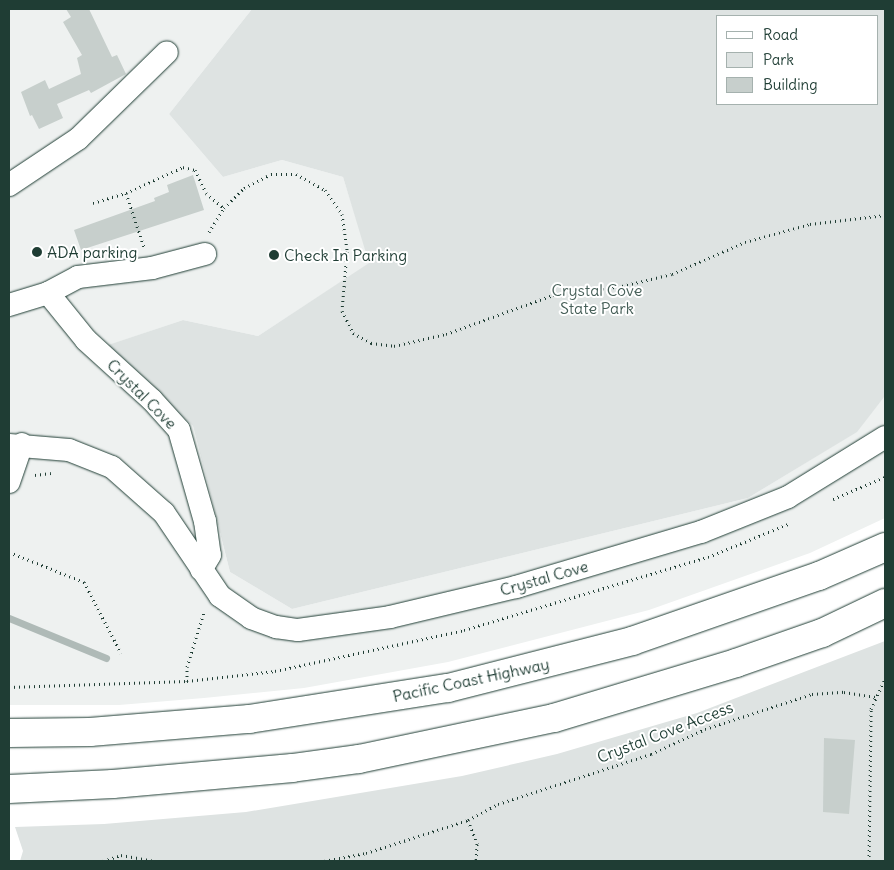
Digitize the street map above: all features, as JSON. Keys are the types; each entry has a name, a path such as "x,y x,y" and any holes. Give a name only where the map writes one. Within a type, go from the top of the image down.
{"highway":[{"name":"Pacific Coast Highway","path":"9,733 98,731 249,719 448,688 632,641 819,576 885,547"},
{"path":"9,789 113,784 292,768 359,758 544,720 651,691 736,663 822,633 885,603"}],"street":[{"path":"9,185 78,139 167,52"},
{"path":"9,305 48,293 78,277 152,268 205,254"},
{"name":"Crystal Cove","path":"48,293 86,340 152,400 179,430 205,521 210,555 201,570"},
{"name":"Crystal Cove","path":"20,481 15,445 69,450 112,467 164,513 215,589 251,618 276,627 298,630 390,617 516,587 735,521 788,498 885,437"}],"path":[{"path":"93,203 126,193 183,167 195,170 206,193 224,208"},
{"path":"205,254 209,231 224,208 244,188 271,174 296,174 325,190 342,214 347,252 342,312 353,333 371,343 394,346 446,334 553,295 658,278 745,242 810,224 885,215"},
{"path":"126,193 152,268"},
{"path":"20,481 34,475 60,473"},
{"path":"9,552 84,582 121,653"},
{"path":"187,680 195,635 215,589"},
{"path":"869,861 869,746 871,709 885,679"},
{"name":"Crystal Cove Access","path":"324,861 366,853 468,820 498,804 651,754 705,729 812,694 844,692 877,697"},
{"path":"468,820 477,844 476,861"},
{"path":"103,861 121,855 154,861"}],"shaded area":[{"path":"9,9 252,9 169,114 223,177 282,160 343,177 370,263 258,336 183,320 106,346 193,426 230,572 292,609 748,498 856,432 885,396 885,518 810,553 649,610 448,662 304,688 204,698 119,705 9,705"}],"green space":[{"name":"Crystal Cove State Park","path":"252,9 885,9 885,396 857,432 748,498 292,609 230,572 193,426 105,346 183,320 258,336 369,263 343,177 282,160 223,177 169,114"},
{"path":"885,641 885,861 20,861 23,851 15,827 104,824 246,812 462,776 557,754 697,713"}],"building":[{"path":"66,9 89,9 112,57 117,55 126,74 91,93 89,90 57,104 63,118 39,129 32,115 30,116 21,92 45,80 49,89 81,74 77,58 82,55 63,22 71,17"},
{"path":"193,175 204,210 81,250 74,230 155,201 154,198 169,192 167,185"},
{"path":"824,738 855,740 849,814 823,812"}],"waterway":[{"path":"9,618 106,658"}],"place":[{"name":"ADA parking","path":"37,252"},
{"name":"Check In Parking","path":"274,255"}]}
